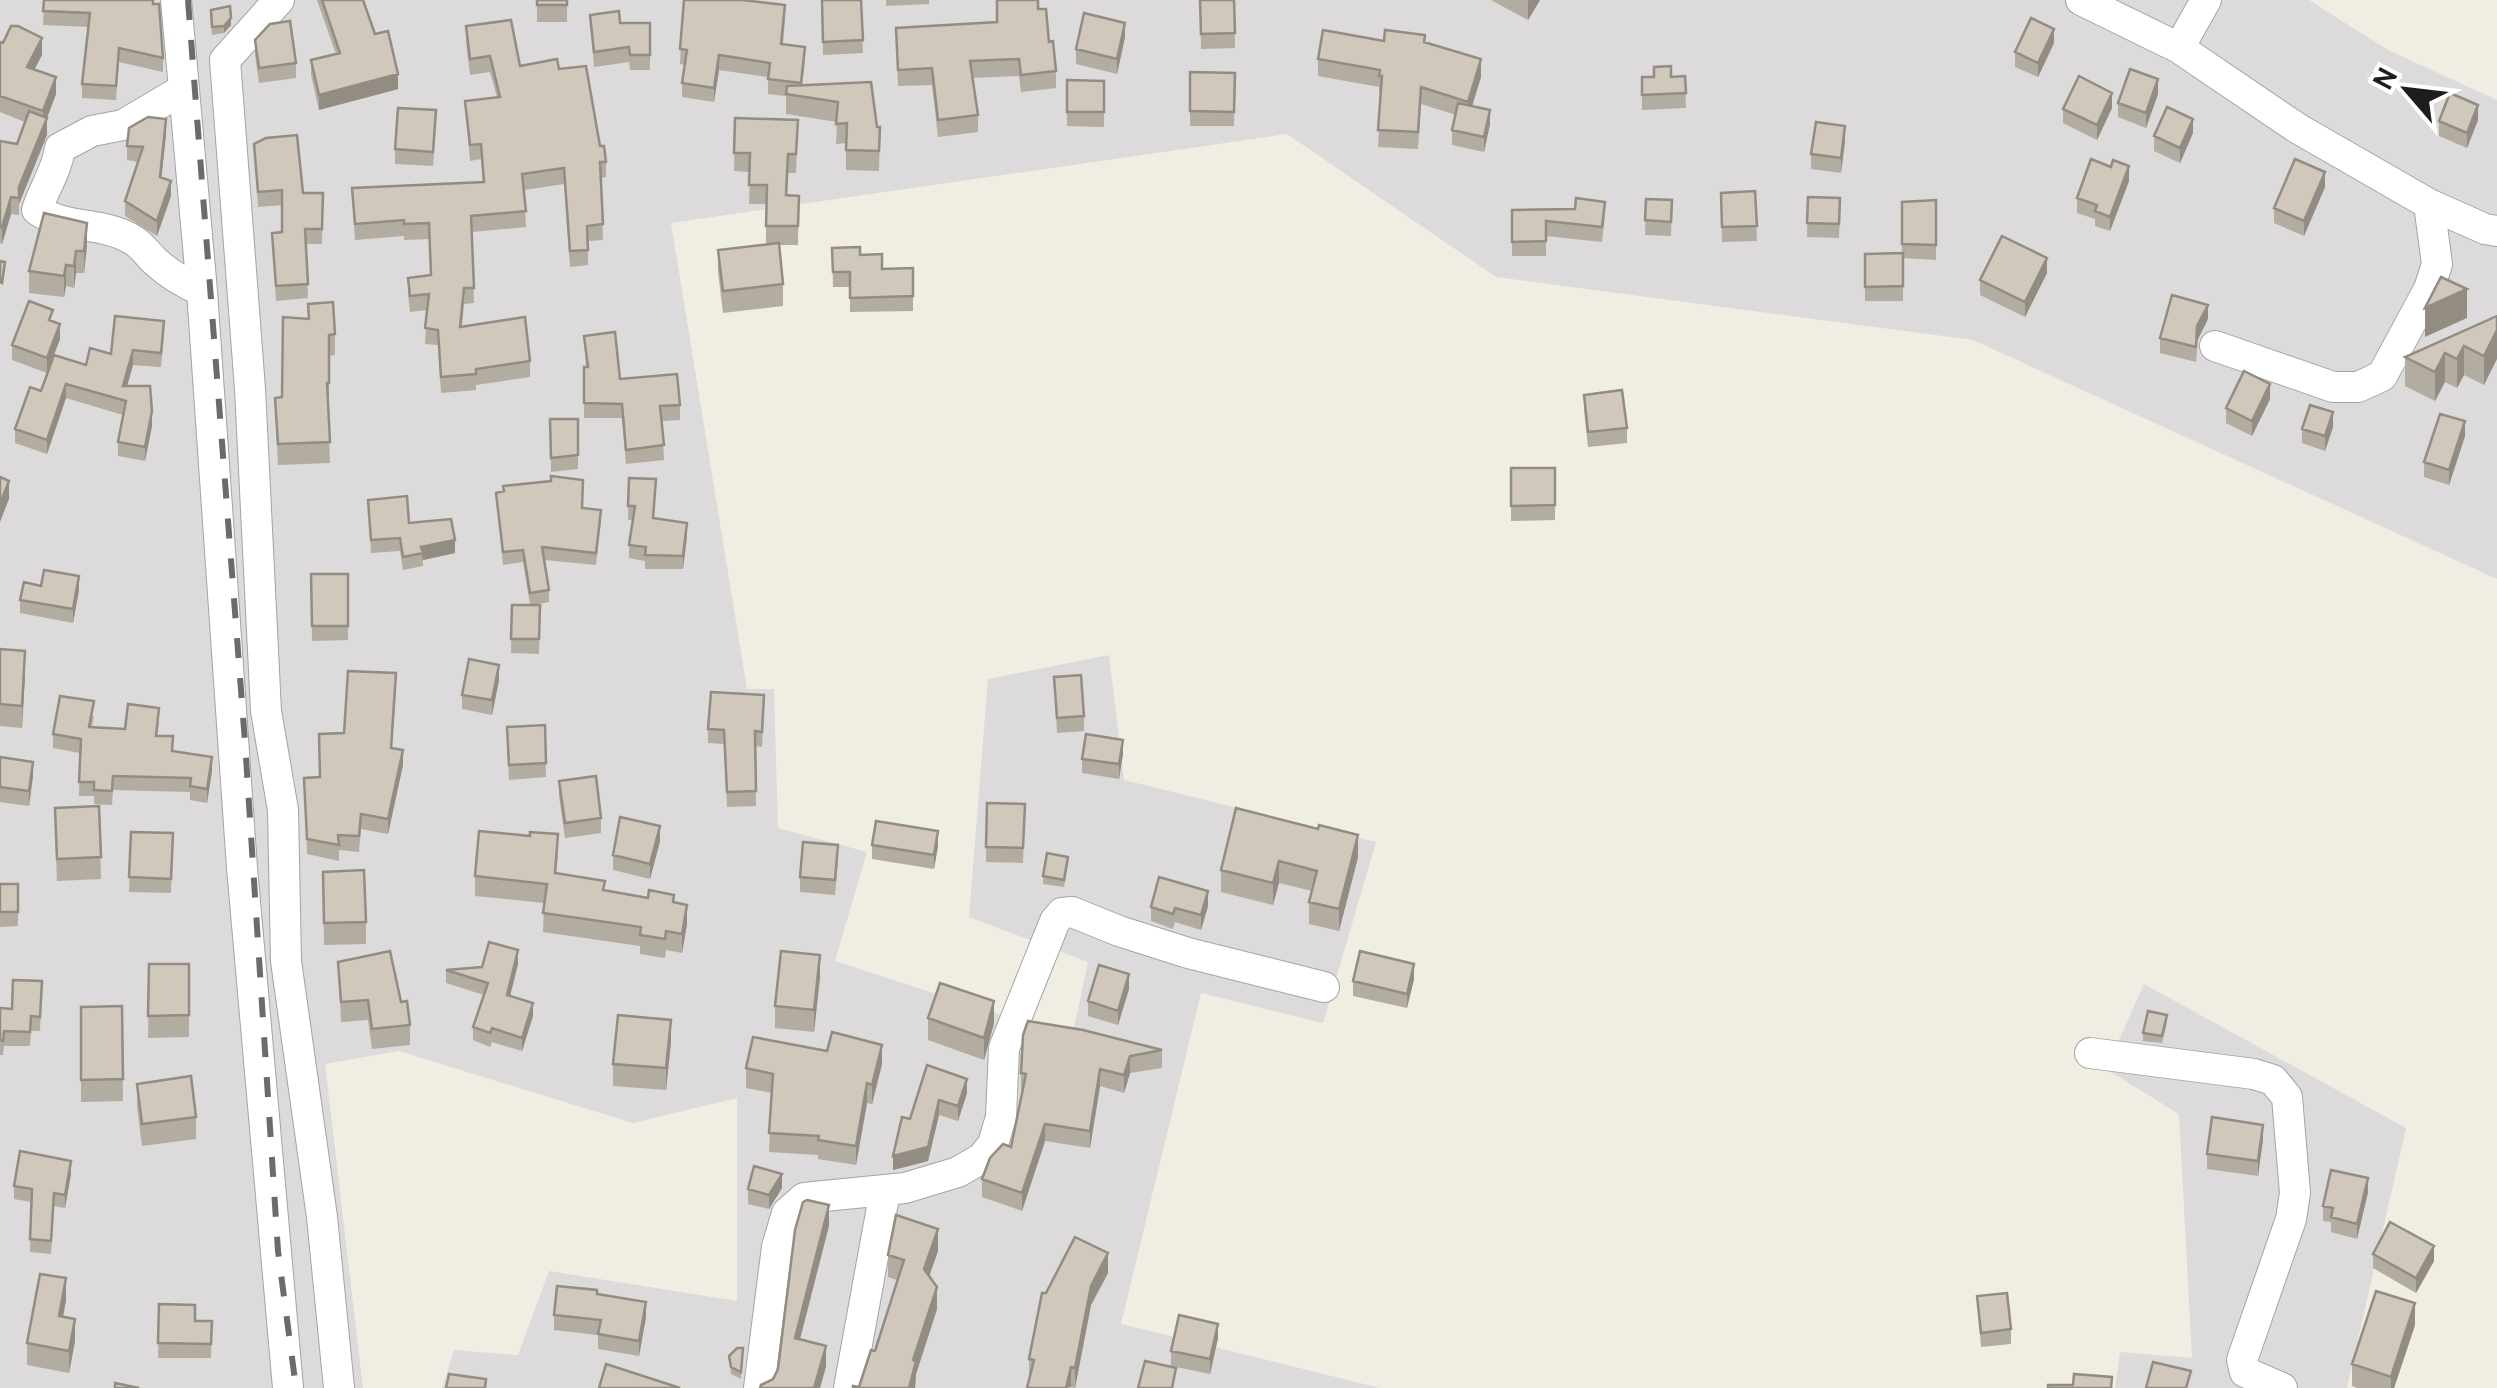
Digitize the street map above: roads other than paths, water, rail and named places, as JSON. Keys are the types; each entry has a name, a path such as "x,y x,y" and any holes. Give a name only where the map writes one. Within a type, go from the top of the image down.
{"street":[{"path":"176,0 202,291 242,868 288,1388"},
{"path":"279,0 225,60 250,389 266,711 283,810 286,961 322,1216 339,1388"},
{"path":"2081,0 2179,48 2297,128 2428,204 2491,230"},
{"path":"2179,48 2206,0"},
{"path":"184,89 123,124 92,131 60,148 57,168 38,210 74,225 106,227 136,242 176,279 202,291"},
{"path":"2382,376 2429,289 2437,264 2428,204"},
{"path":"2437,264 2459,244 2491,230"},
{"path":"2215,346 2334,386 2358,388 2431,354"},
{"path":"759,1388 776,1247 787,1212 804,1198 928,1183 982,1158 993,1144 1000,1117 1004,1048 1055,921 1062,913 1072,912 1188,953 1324,987"},
{"path":"2090,1053 2254,1074 2273,1080 2288,1097 2295,1193 2291,1219 2242,1360 2246,1372 2282,1388"},
{"path":"846,1387 885,1191"}],"railway":[{"path":"188,0 245,742 278,1251 296,1388"}]}
